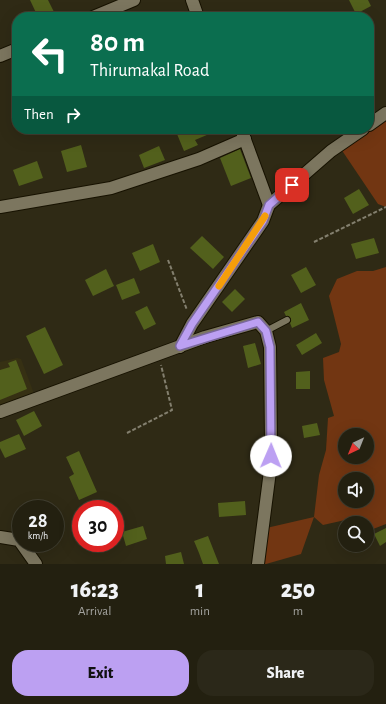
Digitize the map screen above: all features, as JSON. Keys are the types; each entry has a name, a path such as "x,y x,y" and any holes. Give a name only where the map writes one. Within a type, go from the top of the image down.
{"street":[{"path":"105,12 134,0"},
{"path":"192,0 196,12"},
{"path":"0,56 12,51"},
{"path":"374,121 386,113"},
{"path":"0,207 111,188 192,162 243,134 269,205"},
{"path":"178,347 192,324 263,221 269,205 326,156 356,134"},
{"path":"0,412 159,356 178,347 258,322 266,331 270,347 271,442 270,471 258,564"},
{"path":"0,537 19,540 36,564"}],"lane":[{"path":"266,331 287,320"}],"path":[{"path":"314,242 386,207"},
{"path":"168,260 192,324"},
{"path":"127,433 172,410 159,356"}],"shaded area":[{"path":"386,113 386,207 378,204 339,146 356,134 374,134 374,121"},
{"path":"386,267 386,524 374,529 374,516 338,516 338,522 323,525 314,517 319,475 326,450 328,418 334,416 324,380 323,358 339,352 341,344 329,296 337,279 357,271 373,271"},
{"path":"17,358 21,359 36,399 0,412 0,362"},
{"path":"314,517 301,554 266,564 258,564 262,529"}],"building":[{"path":"30,0 48,0 54,12 36,12"},
{"path":"349,0 368,0 371,6 360,12 355,12"},
{"path":"177,134 209,134 195,140 198,145 184,151"},
{"path":"81,145 87,167 67,172 61,151"},
{"path":"159,146 165,160 144,168 139,155"},
{"path":"240,149 251,178 231,186 220,158"},
{"path":"37,161 43,178 19,186 13,170"},
{"path":"359,189 369,205 353,214 344,198"},
{"path":"202,236 224,257 213,269 190,248"},
{"path":"374,238 379,253 356,259 351,244"},
{"path":"153,244 160,262 140,271 132,253"},
{"path":"306,267 316,285 301,293 291,275"},
{"path":"106,269 114,286 93,296 85,280"},
{"path":"134,278 140,293 122,300 116,285"},
{"path":"235,289 245,299 232,312 222,302"},
{"path":"301,303 309,320 292,328 290,323 291,318 286,316 284,312"},
{"path":"147,306 156,324 144,330 135,312"},
{"path":"45,327 63,365 44,374 26,336"},
{"path":"316,333 322,343 302,355 296,345"},
{"path":"255,343 261,364 248,368 243,346"},
{"path":"16,360 27,389 0,400 0,370 10,367 8,363"},
{"path":"310,371 310,389 296,389 296,372"},
{"path":"34,411 42,426 24,436 16,420"},
{"path":"317,423 320,435 304,438 302,426"},
{"path":"19,434 26,449 5,458 0,448 0,442"},
{"path":"79,451 97,492 79,500 69,477 74,474 66,457"},
{"path":"245,501 246,515 219,517 218,503"},
{"path":"143,526 147,539 126,546 124,531"},
{"path":"386,528 386,542 380,546 374,534"},
{"path":"208,536 219,564 203,564 194,541"},
{"path":"181,552 184,564 166,564 165,556"}],"slow traffic":[{"path":"219,286 265,216"}],"route":[{"path":"271,456 270,347 266,331 258,322 226,330 180,346 192,324 263,221 269,205 292,185"}]}
